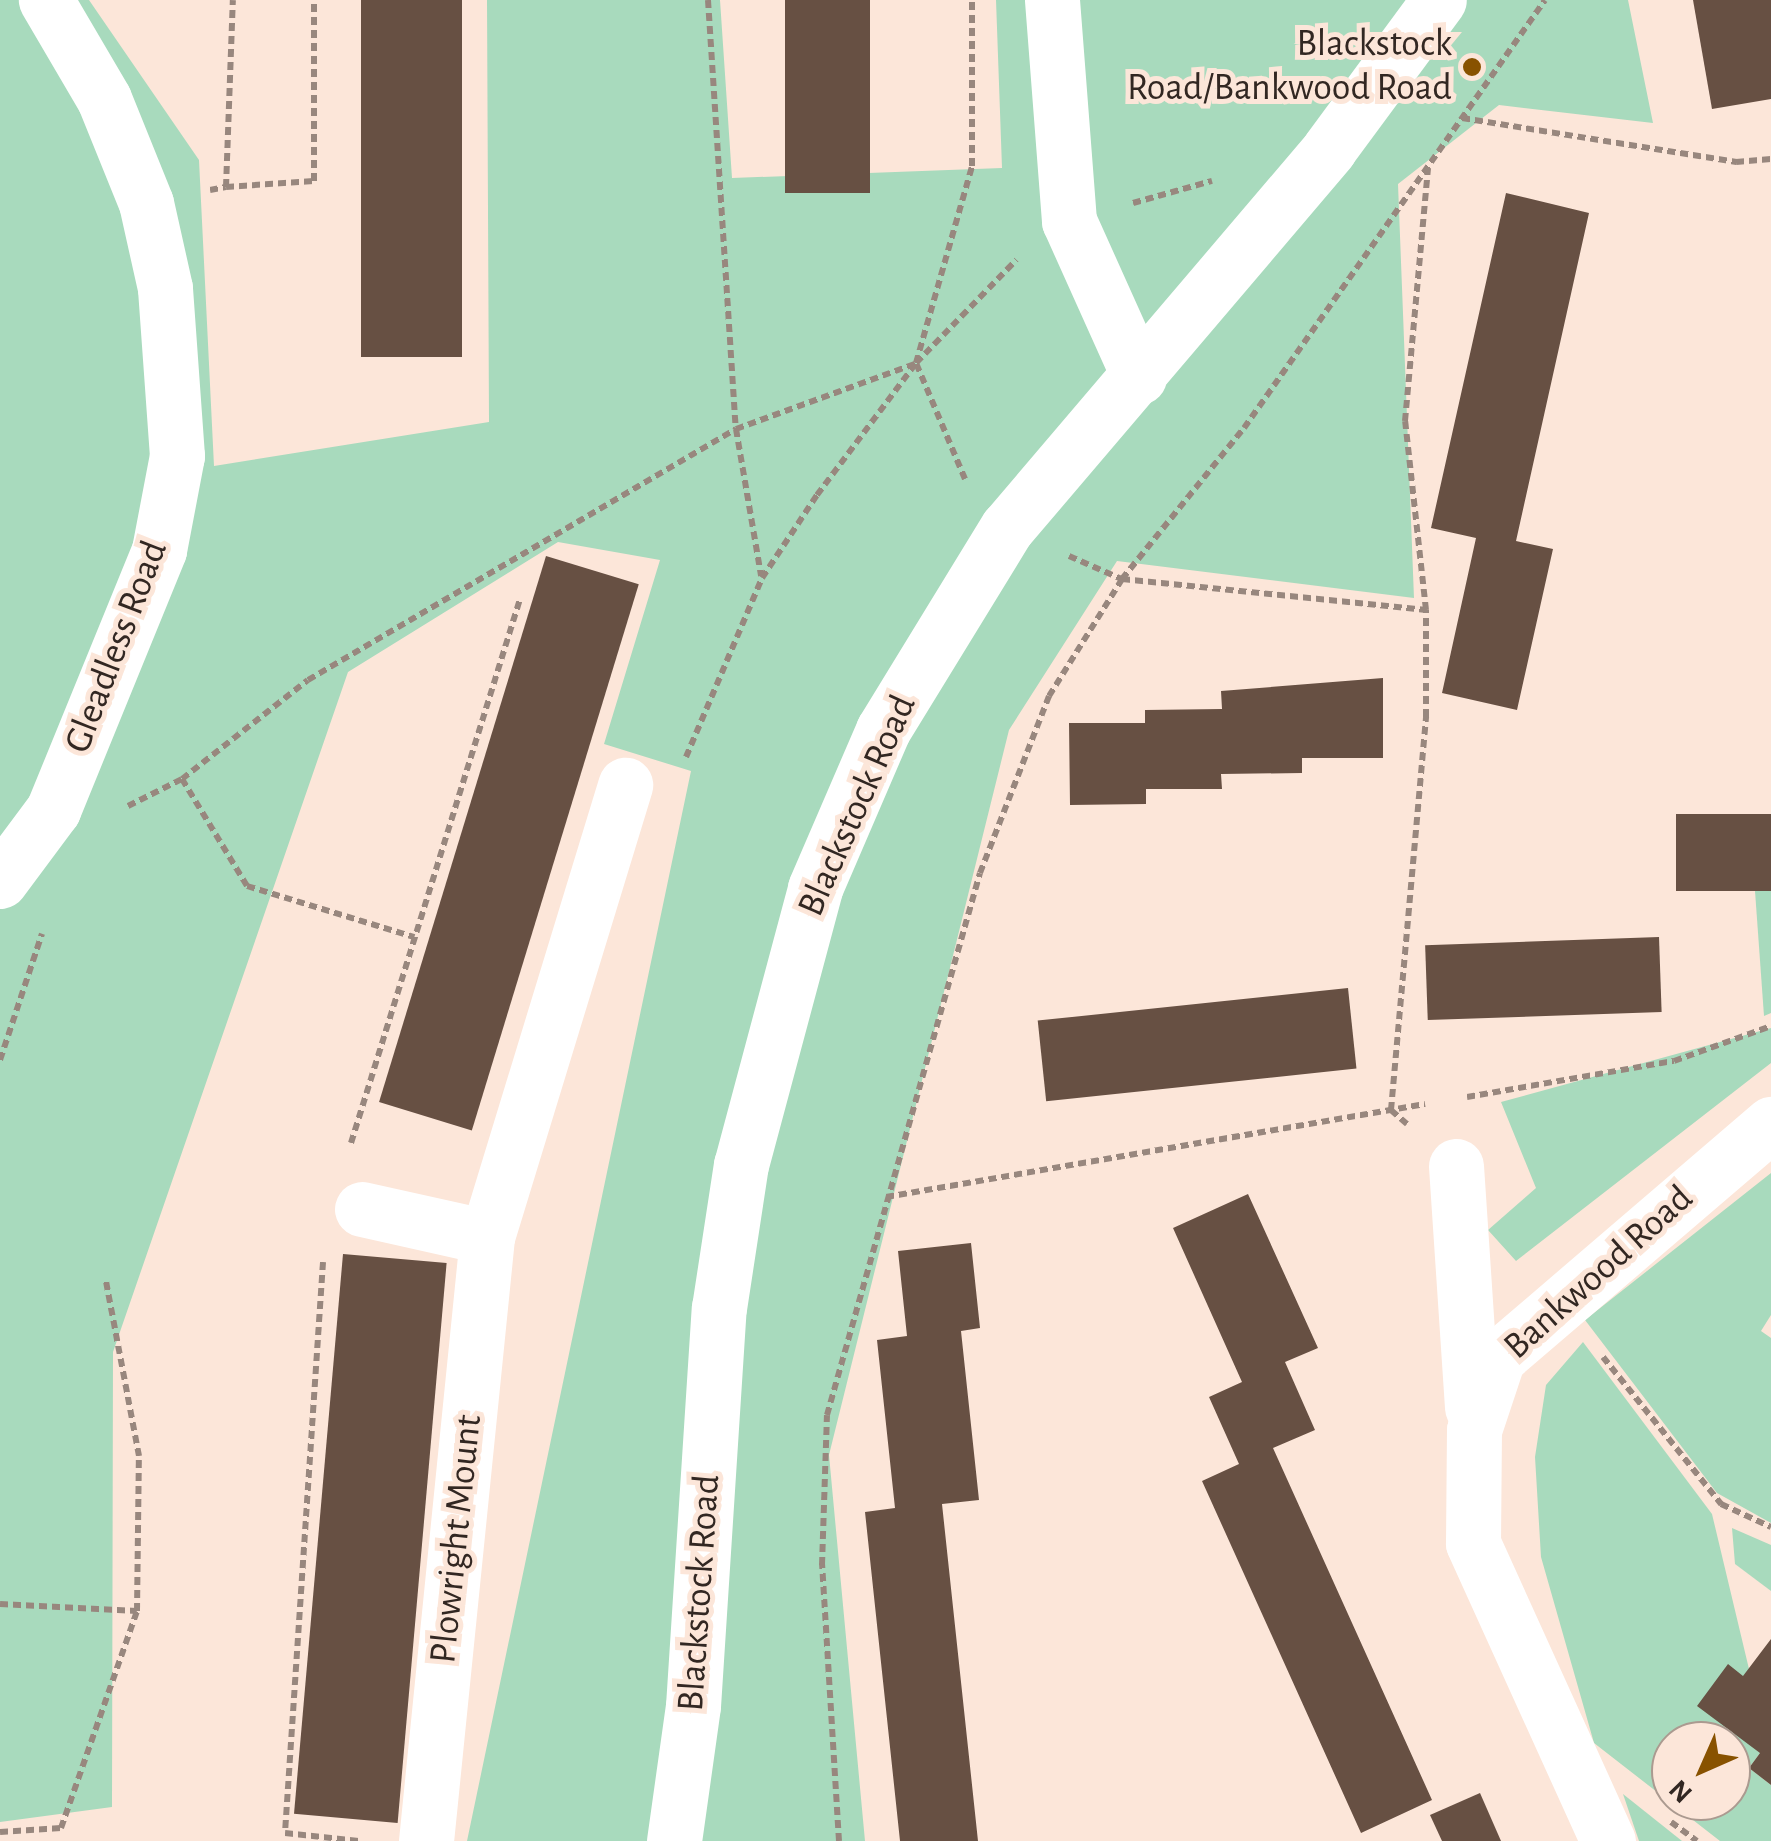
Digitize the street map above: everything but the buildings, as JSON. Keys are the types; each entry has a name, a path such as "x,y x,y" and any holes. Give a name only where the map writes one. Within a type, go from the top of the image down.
{"street":[{"name":"Gleadless Road","path":"0,882 54,810 159,550 177,456 165,288 146,203 104,99 46,0"},
{"path":"1052,0 1069,221 1138,377"},
{"name":"Blackstock Road","path":"674,1841 694,1706 720,1308 741,1165 815,888 883,730 1007,528 1330,149 1439,0"},
{"name":"Plowright Mount","path":"426,1841 487,1236 624,786"},
{"name":"Bankwood Road","path":"1608,1841 1472,1543 1474,1430 1498,1358 1558,1300 1771,1124"},
{"path":"1456,1166 1474,1430"},
{"path":"362,1208 487,1236"}],"path":[{"path":"226,187 233,0"},
{"path":"146,203 226,187 314,182 314,0"},
{"path":"708,0 736,429 762,578"},
{"path":"972,0 972,166 916,364 950,461 1007,528 1122,579 1426,610"},
{"path":"839,1841 822,1564 827,1415 980,872 1049,696 1122,579 1244,428 1545,0"},
{"path":"1462,118 1736,162 1771,159"},
{"path":"1391,1110 1426,610 1405,421 1428,167"},
{"path":"624,786 668,800 762,578 916,364 1010,264 1069,221 1217,180"},
{"path":"54,810 119,810 182,779 308,680 736,429 916,364"},
{"path":"182,779 246,886 414,937"},
{"path":"886,1197 1674,1061 1771,1026"},
{"path":"1391,1110 1456,1166"},
{"path":"0,1832 61,1828 137,1611 139,1456 106,1282"},
{"path":"1558,1300 1721,1504 1771,1527"},
{"path":"0,1604 137,1611"}],"green space":[{"path":"0,0 89,0 199,160 214,466 489,422 487,0 720,0 732,178 1002,168 996,0 1628,0 1653,123 1499,105 1398,184 1414,598 1117,561 1009,730 829,1455 865,1841 467,1841 691,771 604,744 660,560 558,542 348,672 113,1352 112,1807 0,1822"},
{"path":"1755,891 1771,891 1771,1013 1764,1016"},
{"path":"1771,1028 1771,1063 1516,1261 1488,1230 1536,1188 1501,1102"},
{"path":"1771,1173 1771,1315 1761,1331 1771,1338 1771,1523 1717,1493 1585,1320"},
{"path":"1583,1342 1712,1514 1749,1669 1760,1753 1751,1765 1751,1721 1651,1721 1651,1787 1594,1743 1541,1557 1535,1457 1546,1385"},
{"path":"1732,1528 1771,1545 1771,1591 1735,1564"},
{"path":"1751,1770 1771,1785 1771,1841 1720,1841 1694,1821 1751,1821"},
{"path":"1623,1794 1651,1816 1651,1821 1657,1821 1682,1841 1639,1841"}],"place":[{"name":"Blackstock Road/Bankwood Road","path":"1472,67"}]}
